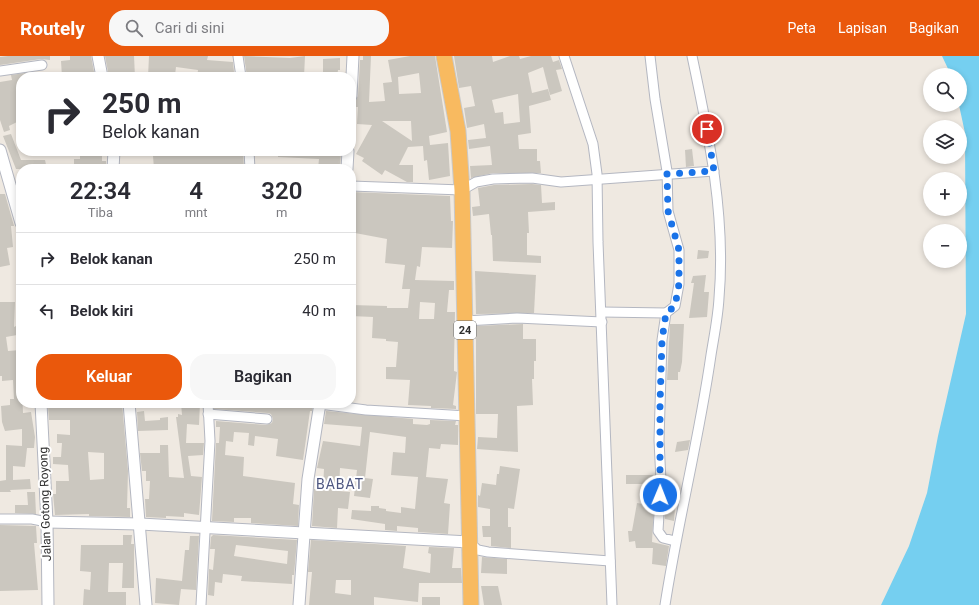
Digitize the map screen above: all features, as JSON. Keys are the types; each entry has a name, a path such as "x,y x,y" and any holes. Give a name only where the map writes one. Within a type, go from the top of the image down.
{"highway":[{"name":"24","path":"444,56 458,131 462,190 471,605"}],"street":[{"path":"98,56 101,72"},
{"path":"238,56 240,72"},
{"path":"352,72 353,56"},
{"path":"564,56 593,144 597,179 598,242 602,312 612,605"},
{"path":"602,312 666,313 675,306 679,284 679,250 668,211 667,174 650,56"},
{"path":"665,605 675,541 702,418 719,299 720,226 718,191 692,56"},
{"path":"0,71 42,65"},
{"path":"0,150 16,206"},
{"path":"356,186 462,190 476,182 493,179 532,178 561,182 714,171"},
{"path":"666,313 662,340 660,383 659,440 661,482 658,531 663,538 675,541"},
{"path":"465,321 517,318 602,322"},
{"name":"Jalan Gotong Royong","path":"41,408 47,522 48,605"},
{"path":"129,408 146,605"},
{"path":"201,605 210,441 208,408"},
{"path":"299,605 303,532 308,479 319,408"},
{"path":"351,408 467,416"},
{"path":"208,414 268,419"},
{"path":"0,519 32,519 47,522 140,524 469,542 478,550 488,552 610,561"}],"water":[{"path":"942,56 979,56 979,605 881,605 909,546 927,493 938,436 966,314 967,224 966,224 965,216 967,216 967,172 965,172 965,164 967,164 967,120 962,120 960,112 967,112 967,68 948,68"}],"building":[{"path":"50,56 50,60 41,59 0,65 0,57"},
{"path":"70,56 91,56 94,72 62,72 61,61 70,60"},
{"path":"105,56 134,56 135,72 108,72"},
{"path":"149,56 208,56 207,60 233,62 234,72 198,72 198,70 176,67 175,72 148,72"},
{"path":"244,56 290,58 305,56 304,72 246,72"},
{"path":"363,56 371,56 369,102 385,101 383,83 392,82 388,60 410,56 435,56 447,132 429,136 430,145 448,143 450,176 429,180 427,160 424,161 423,146 408,147 399,165 413,165 413,182 407,182 385,170 382,175 362,161 364,158 356,154 372,125 357,124 358,107 356,107 356,99 358,96 360,60 363,60","holes":["419,73 421,93 399,94 398,77","382,121 411,121 412,141"]},
{"path":"454,56 492,56 493,62 510,56 519,56 520,59 531,56 551,56 553,62 559,60 562,69 556,70 562,91 550,95 543,67 528,73 532,93 548,89 551,100 529,106 531,133 518,135 519,149 537,149 537,161 540,161 541,173 493,173 471,178 470,166 492,165 490,146 469,149 468,140 486,138 484,124 467,128 464,108 475,106 471,86 459,88","holes":["518,94 520,122 504,124 503,112 495,113 492,100"]},
{"path":"340,58 340,70 338,70 338,72 323,72 323,59"},
{"path":"16,74 16,122 9,126 10,130 4,132 0,120 0,82 12,80 11,75"},
{"path":"11,134 16,147 16,156 19,156 21,160 45,160 46,164 16,164 16,169 3,136"},
{"path":"692,149 694,166 686,167 685,150"},
{"path":"80,156 102,156 102,161 106,161 106,164 74,164 74,159 80,159"},
{"path":"153,156 243,156 244,164 154,164"},
{"path":"341,156 340,164 318,164 319,159 278,157"},
{"path":"494,185 541,185 542,203 555,202 555,210 528,212 529,233 527,233 527,255 541,256 541,263 493,261 492,235 489,214 473,216 472,207 480,206 478,188"},
{"path":"356,192 450,196 451,221 453,221 452,248 422,247 420,267 417,266 415,280 454,281 454,290 449,290 447,312 455,312 454,371 457,372 453,405 456,406 456,409 408,405 410,380 386,379 386,367 396,367 398,342 372,338 373,317 356,316 356,305 408,308 410,289 402,289 405,265 385,263 387,239 356,233","holes":["420,302 435,303 434,319 419,319"]},
{"path":"0,194 5,194 14,226 11,226 13,247 7,248 10,265 0,267"},
{"path":"698,250 709,251 708,258 697,259"},
{"path":"475,271 536,275 534,313 476,314"},
{"path":"706,275 704,292 709,292 707,317 689,318 694,283 691,283 693,276"},
{"path":"0,302 15,302 14,327 16,326 16,335 6,337 8,351 16,350 16,408 23,408 23,413 31,412 35,437 34,448 27,448 25,467 13,466 13,480 30,479 31,489 0,492 0,481 6,480 6,445 22,446 22,429 5,431 2,422 1,406 10,405 10,399 14,399 13,380 2,381 2,376 0,376"},
{"path":"523,324 523,339 536,339 536,361 534,361 534,379 532,379 533,405 517,406 518,452 477,449 478,437 497,438 498,414 476,414 476,326"},
{"path":"670,324 684,324 682,362 680,372 678,372 678,380 667,380"},
{"path":"48,408 122,408 128,471 127,508 130,508 130,517 89,516 89,514 55,515 53,494 56,494 56,481 69,481 68,465 53,464 53,457 61,457 62,443 57,443 57,434 70,435 70,420 49,420","holes":["88,452 104,453 104,479 90,480"]},
{"path":"181,408 200,408 199,425 187,424 186,443 204,443 203,455 188,456 191,476 202,477 199,515 184,513 184,517 146,517 145,499 149,499 150,481 146,481 146,471 142,471 140,453 160,453 160,445 168,445 169,477 184,478 176,417 178,417 178,414 182,415"},
{"path":"312,408 312,411 310,411 303,460 276,456 278,439 255,436 254,446 248,445 249,433 234,432 233,442 226,441 225,455 244,457 243,476 295,483 293,504 299,505 298,526 251,523 251,518 234,518 234,522 212,521 216,443 219,443 220,427 216,427 216,421 266,425 272,423 273,419 271,414 268,413 214,409"},
{"path":"144,411 145,421 160,420 160,418 168,417 168,430 138,431 137,412"},
{"path":"326,411 413,419 413,424 427,425 430,424 430,420 456,421 455,425 458,425 458,445 441,444 440,449 429,448 426,477 448,479 444,503 450,504 448,534 418,532 418,528 397,526 397,531 385,530 385,524 351,519 352,510 371,511 371,506 379,506 379,508 386,509 386,511 401,513 401,507 415,509 418,477 391,475 393,452 405,453 406,437 370,432 365,478 373,479 370,498 354,496 357,470 340,468 339,491 350,492 348,509 338,508 337,528 312,526 314,489 323,489 324,469 317,468 323,441 360,446 362,427 324,424"},
{"path":"690,440 688,450 675,452 677,442"},
{"path":"500,466 520,469 514,509 508,508 508,527 511,527 511,548 491,546 491,537 483,537 482,526 490,526 490,509 478,507 478,495 480,496 482,483 496,485 497,474 499,474"},
{"path":"626,475 653,475 652,484 626,484"},
{"path":"27,492 35,492 36,514 15,513 15,505 28,505"},
{"path":"637,503 654,506 652,542 669,546 666,566 652,564 653,548 636,548 635,541 629,542 628,531 632,531"},
{"path":"665,507 675,508 674,521 665,519"},
{"path":"0,525 36,526 37,543 34,543 38,590 0,591"},
{"path":"123,535 132,535 131,544 134,544 134,588 122,588 123,563 109,563 108,592 126,592 126,605 83,605 84,589 90,590 91,572 80,571 81,545 123,545"},
{"path":"213,535 297,540 292,584 241,581 242,576 223,574 222,583 215,582 214,596 208,595 209,569 213,570 215,549 210,549 211,537","holes":["236,545 288,551 287,564 234,556"]},
{"path":"190,536 199,536 196,590 181,589 179,605 155,603 156,578 182,581 185,550 189,550"},
{"path":"311,540 406,546 403,568 430,573 431,554 428,553 429,547 454,548 452,568 461,568 462,583 419,583 418,602 374,597 374,605 309,605 312,572 308,572","holes":["336,580 351,580 351,595 335,593"]},
{"path":"482,557 507,559 507,574 481,573"},
{"path":"481,586 498,586 502,605 484,605"},
{"path":"422,597 440,597 440,605 422,605"}],"district":[{"name":"BABAT","path":"340,484"}],"route":[{"path":"660,495 661,482 659,440 662,340 666,313 675,306 679,284 679,250 668,211 667,174 714,171 707,129"}]}
